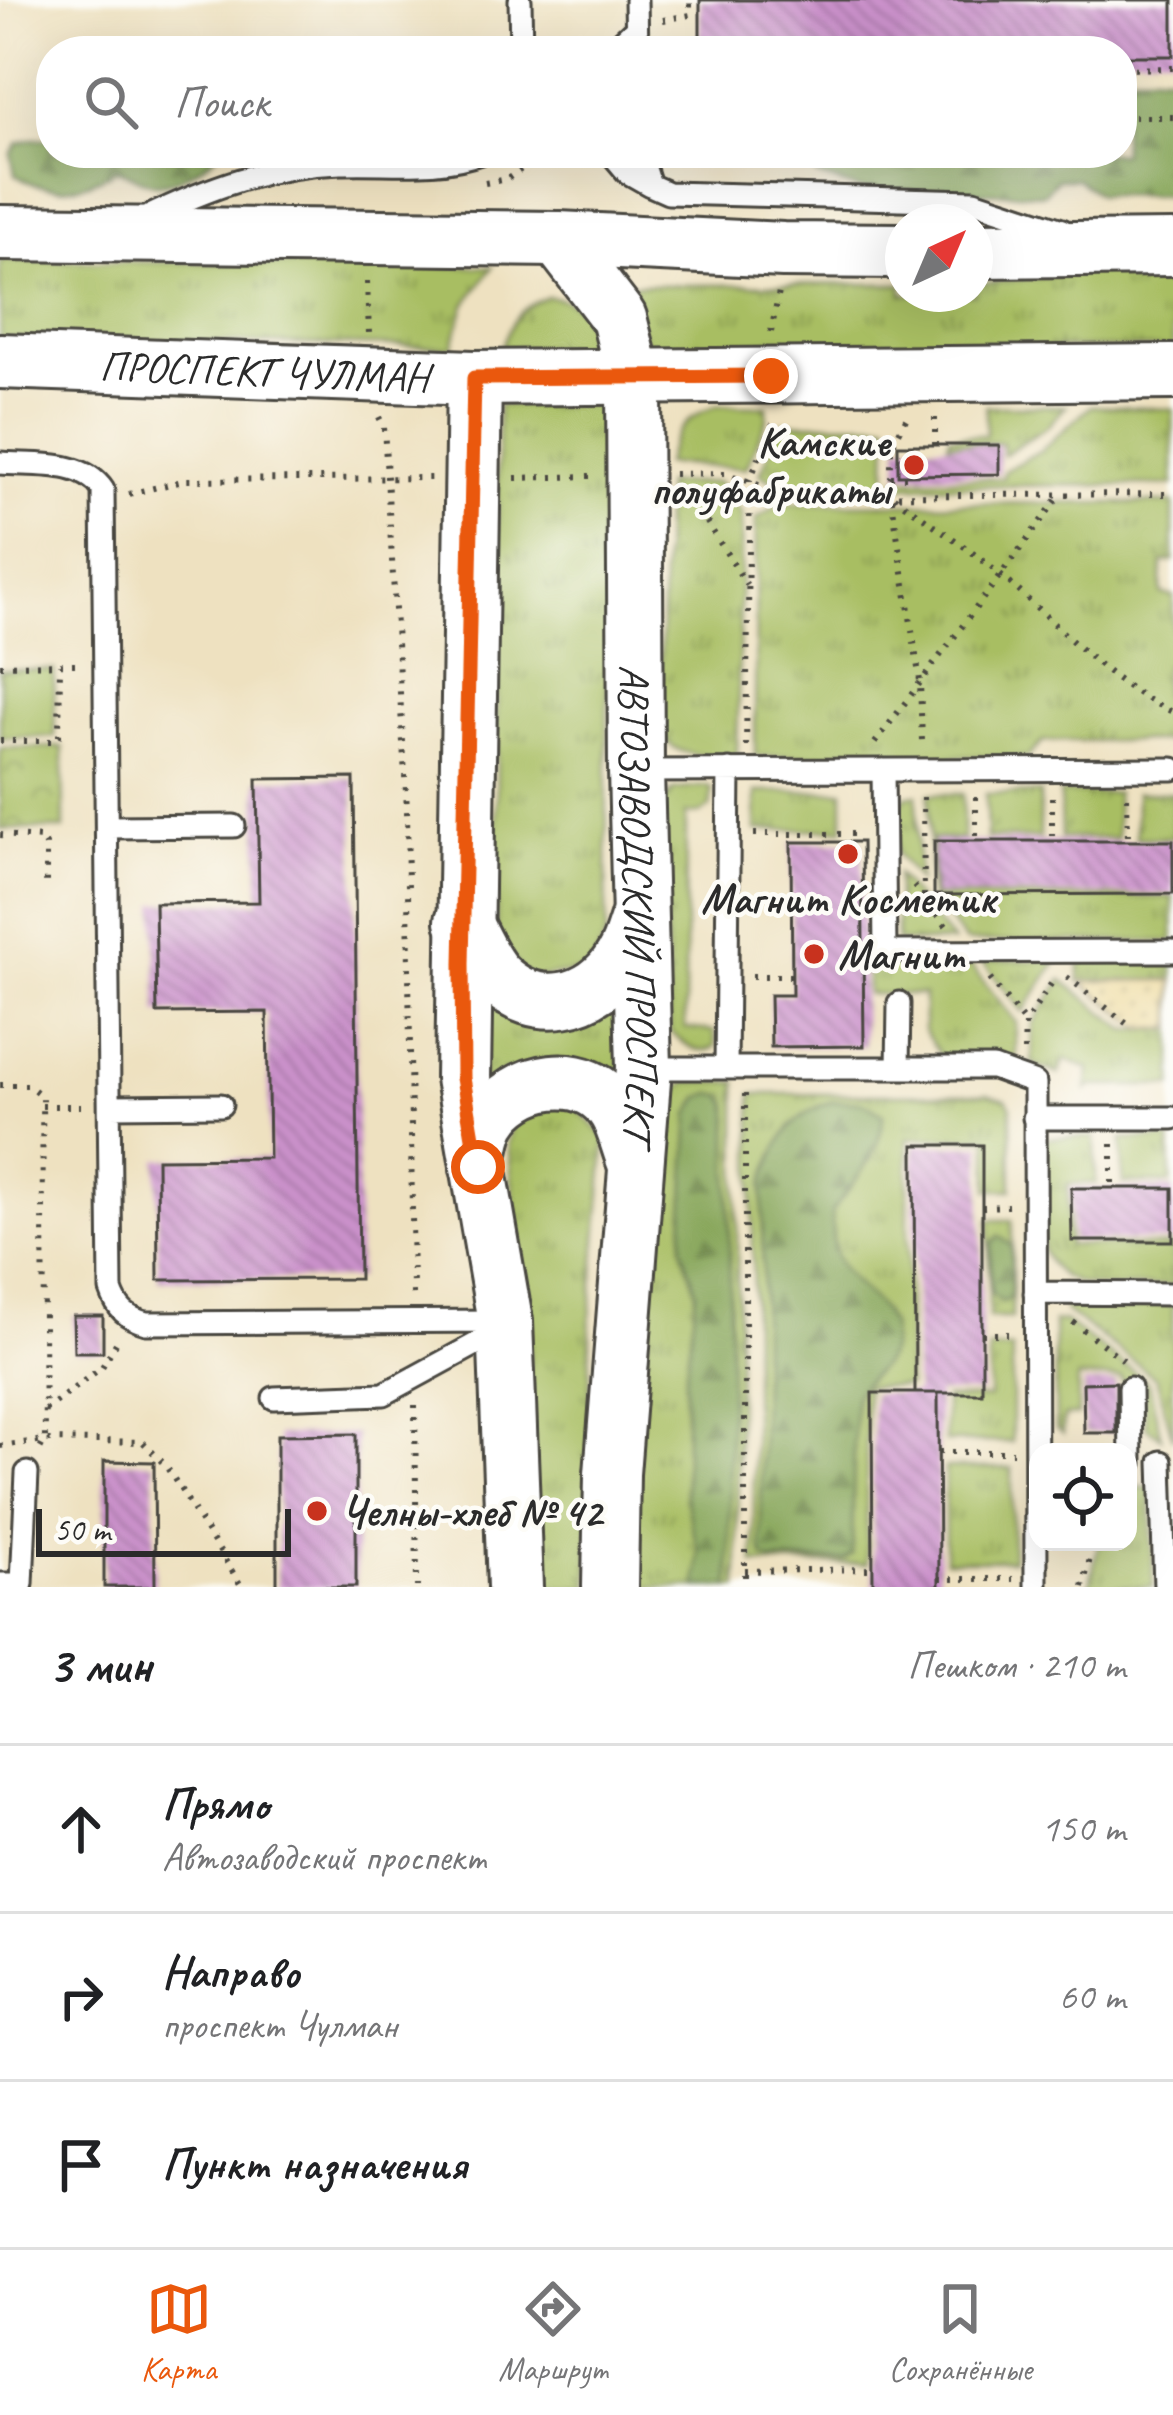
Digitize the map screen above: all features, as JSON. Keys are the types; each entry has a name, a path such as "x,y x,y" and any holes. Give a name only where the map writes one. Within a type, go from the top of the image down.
{"street":[{"path":"0,233 558,239 885,250"},
{"name":"АВТОЗАВОДСКИЙ ПРОСПЕКТ","path":"558,239 620,318 634,379 636,771 644,1068 612,1474 610,1587"},
{"path":"993,250 1173,248"},
{"name":"ПРОСПЕКТ ЧУЛМАН","path":"0,361 474,378 1173,372"},
{"path":"474,378 463,1078 505,1324 515,1587"},
{"path":"463,921 493,974 515,992 541,1002 566,1001 587,994 606,979 623,957 641,910"},
{"path":"478,1167 488,1124 504,1102 527,1088 554,1081 577,1084 598,1094 615,1112 638,1170"}],"lane":[{"path":"520,0 520,36"},
{"path":"636,0 637,36"},
{"path":"112,235 247,176 303,168"},
{"path":"624,168 668,193 974,201 1120,249"},
{"path":"645,168 650,185"},
{"path":"0,464 84,471 98,482 103,496 111,1290 119,1307 146,1323 505,1324"},
{"path":"636,771 1173,769"},
{"path":"726,1068 739,770"},
{"path":"884,770 885,952 1173,951"},
{"path":"107,827 234,826"},
{"path":"898,1004 898,1068"},
{"path":"644,1068 993,1067 1035,1083 1036,1443"},
{"path":"110,1106 220,1105"},
{"path":"1034,1118 1173,1118"},
{"path":"1035,1293 1173,1294"},
{"path":"274,1398 384,1394 505,1324"},
{"path":"1129,1443 1130,1388"},
{"path":"1165,1587 1167,1462"},
{"path":"0,1584 22,1584 27,1473"},
{"path":"1036,1551 1036,1583"}],"path":[{"path":"664,36 663,17 690,15 690,0"},
{"path":"1137,68 1173,68"},
{"path":"1137,117 1173,117"},
{"path":"367,266 370,344"},
{"path":"767,347 780,285"},
{"path":"372,402 384,427 407,809 413,1321"},
{"path":"739,770 750,480 776,416 775,407"},
{"path":"908,416 891,448 891,495 920,681 923,898"},
{"path":"935,416 935,445"},
{"path":"748,587 693,503 665,475 725,473 790,496 1173,494"},
{"path":"499,478 609,476"},
{"path":"891,477 914,476 914,494"},
{"path":"103,496 123,496 187,480 443,478"},
{"path":"856,770 1060,494"},
{"path":"891,495 998,573 1080,648 1155,705 1173,712"},
{"path":"0,741 52,741 59,736 60,664"},
{"path":"0,665 105,664"},
{"path":"975,769 976,842"},
{"path":"1052,769 1052,841"},
{"path":"1127,769 1128,841"},
{"path":"750,834 854,834"},
{"path":"0,835 42,838 46,890"},
{"path":"1024,1062 1025,1023 1060,971 1131,1027"},
{"path":"752,976 791,976"},
{"path":"745,1083 746,1587"},
{"path":"0,1085 33,1086 42,1096 45,1440 143,1442 166,1466 242,1587"},
{"path":"42,1106 110,1106"},
{"path":"1112,1118 1112,1188"},
{"path":"45,1410 102,1367 131,1318"},
{"path":"1084,1330 1129,1364"},
{"path":"414,1380 417,1587"},
{"path":"938,1453 1029,1460"},
{"path":"1084,1587 1092,1551"},
{"path":"746,1571 873,1569"},
{"path":"939,1579 1036,1583"}],"green space":[{"path":"1137,74 1173,74 1173,196 1098,195 1077,179 1057,179 1044,194 858,189 817,176 810,168 1137,168"},
{"path":"36,139 36,168 198,168 162,184 115,170 79,186 53,187 15,175 11,154 18,143"},
{"path":"0,260 493,267 465,305 452,347 0,338"},
{"path":"1173,269 1173,348 648,347 621,285 885,284 885,312 993,312 993,282"},
{"path":"548,297 569,302 583,312 601,348 501,348 518,316"},
{"path":"498,405 609,405 606,935 591,970 527,979 496,937"},
{"path":"719,405 767,406 767,418 746,468 665,464 683,426"},
{"path":"986,406 1066,406 1048,426 1003,455 1002,443 948,443 949,436 986,435"},
{"path":"1091,406 1173,409 1173,485 896,486 896,479 1003,478 1004,471 1041,450"},
{"path":"782,423 888,423 887,485 789,488 760,474"},
{"path":"718,482 742,515 737,755 683,752 659,730 665,484"},
{"path":"1173,503 1173,561 1162,563 1161,594 1173,596 1173,665 1164,666 1163,696 1173,697 1173,741 1043,741 1028,757 755,756 756,519 780,504"},
{"path":"0,670 54,670 55,737 0,738"},
{"path":"63,747 64,829 0,829 0,748"},
{"path":"707,786 712,790 710,807 686,814 685,1028 714,1031 716,1046 704,1051 670,1032 661,806 673,790"},
{"path":"843,791 843,829 756,830 756,792"},
{"path":"1040,793 1040,838 987,838 986,794"},
{"path":"1060,793 1116,793 1117,838 1061,838"},
{"path":"1136,793 1173,793 1173,838 1136,838"},
{"path":"917,794 918,881 897,854 896,810 906,796"},
{"path":"929,794 963,794 963,839 932,839 933,897 1173,897 1173,941 966,942 930,897"},
{"path":"897,875 953,942 897,942"},
{"path":"1058,960 1023,1012 982,961"},
{"path":"1080,961 1173,961 1173,980 1080,981"},
{"path":"867,962 968,962 1016,1022 1016,1061 944,1061 924,1031 924,995 867,994"},
{"path":"1062,980 1127,1030 1173,1029 1173,1086 1093,1086 1087,1090 1090,1069 1065,1059 1059,1074 1032,1063 1033,1024"},
{"path":"626,983 623,1087 505,1071 483,1084 480,987"},
{"path":"688,1082 737,1082 738,1587 630,1587 633,1496 669,1094"},
{"path":"752,1094 988,1094 1006,1099 1011,1107 1012,1190 989,1190 988,1137 908,1138 908,1386 866,1387 867,1564 754,1564"},
{"path":"723,1095 729,1104 730,1587 697,1587 699,1552 685,1498 685,1378 696,1292 682,1247 690,1114 701,1097"},
{"path":"566,1098 606,1138 590,1320 589,1587 530,1587 529,1344 508,1143 512,1124"},
{"path":"833,1101 863,1102 883,1114 872,1154 832,1211 835,1253 844,1270 883,1312 892,1336 886,1359 855,1397 852,1555 844,1560 771,1561 763,1556 761,1546 763,1186 773,1157 794,1123"},
{"path":"1095,1137 1096,1183 1068,1184 1068,1245 1173,1246 1173,1285 1098,1287 1080,1283 1064,1277 1043,1250 1044,1143 1049,1138"},
{"path":"1122,1139 1170,1139 1171,1183 1123,1183"},
{"path":"989,1220 1012,1220 1012,1318 989,1318"},
{"path":"999,1236 1011,1246 1011,1293 1002,1302 991,1294 991,1245"},
{"path":"1065,1304 1173,1305 1173,1439 1156,1378 1065,1311"},
{"path":"1064,1321 1149,1383 1161,1437 1146,1427 1143,1383 1122,1382 1121,1378 1078,1378 1078,1415 1064,1416 1063,1433 1056,1429 1054,1322"},
{"path":"989,1349 1012,1349 1012,1442 945,1442 945,1398 989,1398"},
{"path":"945,1468 1012,1468 1012,1560 945,1560"},
{"path":"1151,1487 1153,1587 1089,1587 1097,1551 1137,1551 1137,1488"}],"sand":[{"path":"1173,980 1173,1029 1143,1029 1080,981"}],"building":[{"path":"700,0 1173,0 1173,56 1137,56 1137,36 700,36"},
{"path":"898,445 999,445 999,474 898,475"},
{"path":"354,778 359,1279 158,1280 157,1159 269,1158 267,1012 157,1013 155,903 259,902 257,779"},
{"path":"934,841 1173,841 1173,894 934,895"},
{"path":"791,842 862,842 864,1046 771,1047 770,995 792,995"},
{"path":"914,1145 982,1145 982,1393 915,1393"},
{"path":"1071,1188 1173,1188 1173,1241 1072,1241"},
{"path":"73,1316 103,1316 103,1352 74,1352"},
{"path":"1116,1382 1116,1433 1084,1433 1083,1383"},
{"path":"872,1393 938,1393 939,1587 873,1587"},
{"name":"Челны-хлеб № 42","path":"356,1434 356,1587 277,1587 277,1435"},
{"path":"104,1461 154,1462 155,1587 104,1587"}],"place":[{"name":"Камские полуфабрикаты","path":"914,465"},
{"name":"Магнит Косметик","path":"848,854"},
{"name":"Магнит","path":"814,954"},
{"name":"Челны-хлеб № 42","path":"317,1511"}],"route":[{"path":"478,1167 463,1078 462,964 474,378 771,376"}]}
